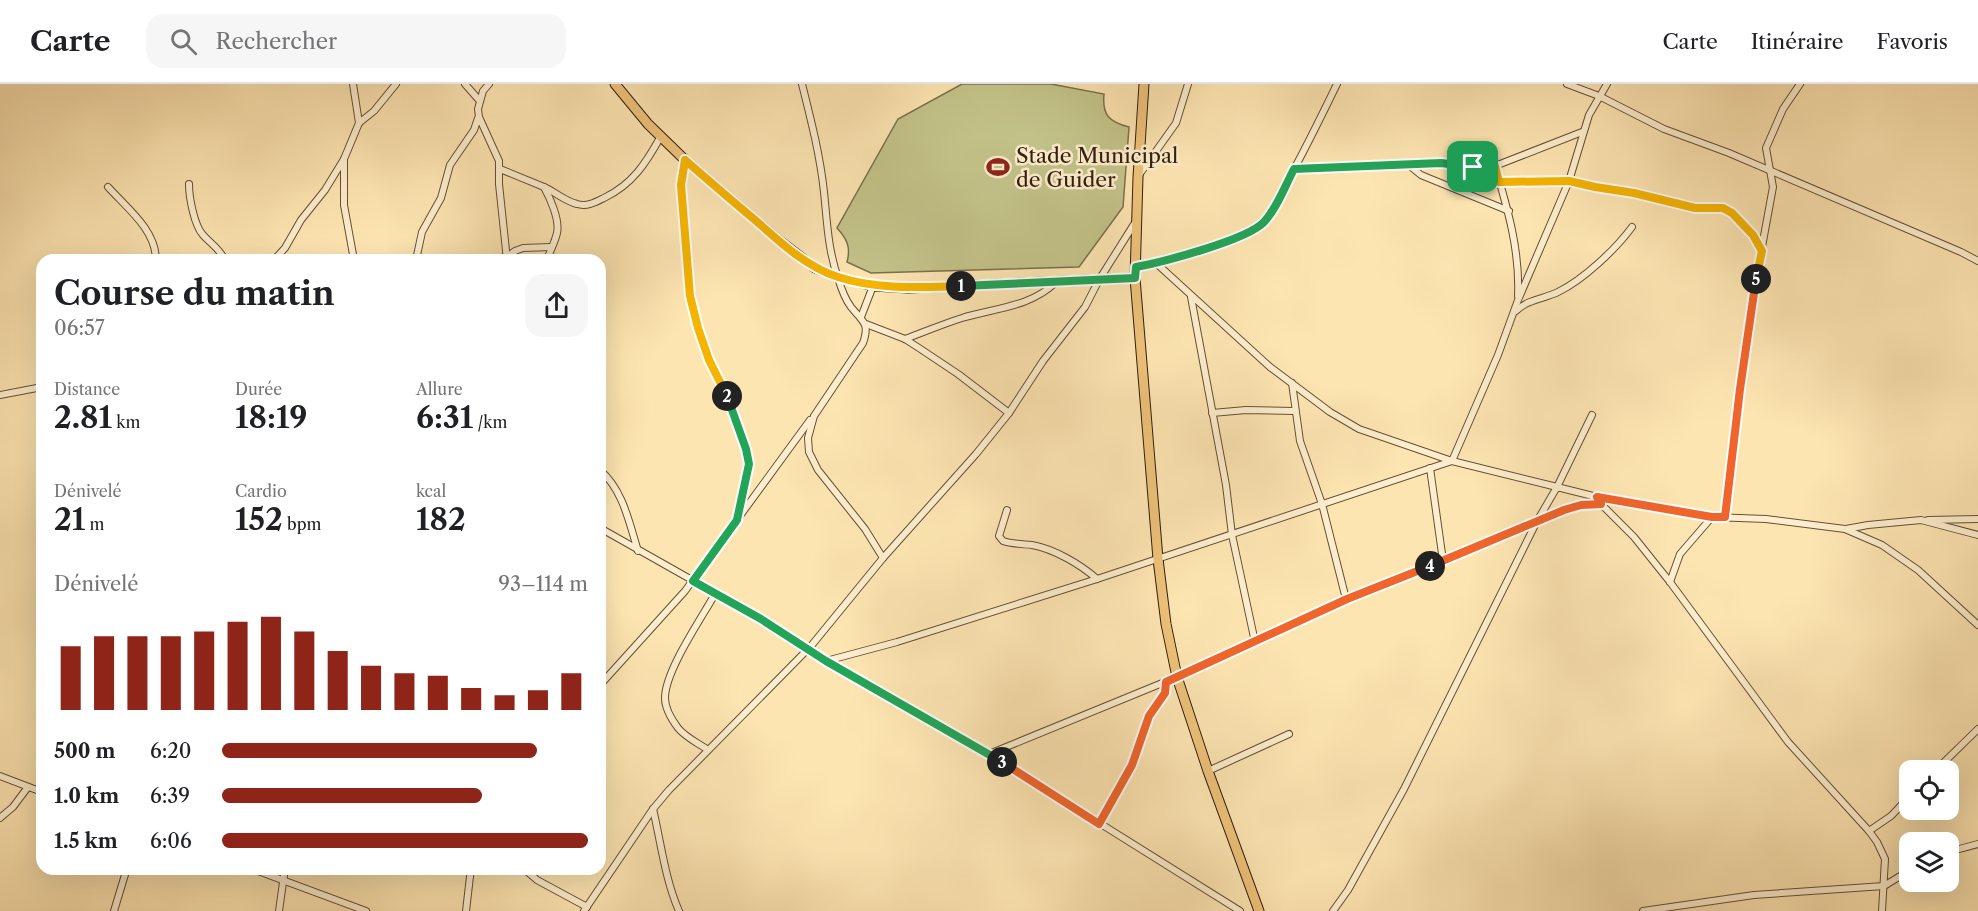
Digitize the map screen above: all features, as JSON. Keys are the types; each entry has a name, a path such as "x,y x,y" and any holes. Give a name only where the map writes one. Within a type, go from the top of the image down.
{"main road":[{"path":"615,84 685,160 776,238 815,267 837,277 873,286 908,288 1135,278"},
{"path":"1144,84 1135,278 1158,559 1166,624 1177,677 1258,911"}],"street":[{"path":"353,84 359,123"},
{"path":"280,254 344,159 359,123 374,111 396,84"},
{"path":"465,84 479,100"},
{"path":"417,254 422,232 441,198 450,165 474,130 479,117 479,100 489,84"},
{"path":"606,678 693,581 814,416 863,343 867,333 866,324 846,300 837,277 827,230 815,135 802,84"},
{"path":"1138,177 1176,123 1188,84"},
{"path":"1136,267 1234,239 1264,223 1337,84"},
{"path":"1567,84 1599,96 1664,129 1769,170 1978,261"},
{"path":"826,661 897,642 1097,579 1452,461 1569,181 1582,132 1607,84"},
{"path":"1725,517 1752,301 1773,187 1767,144 1783,109 1800,84"},
{"path":"479,117 496,154 500,169 507,254"},
{"path":"1294,169 1451,163 1473,167 1495,166 1582,132"},
{"path":"500,169 544,187 578,205 586,205 621,190 648,159 661,136"},
{"path":"344,159 344,205 353,254"},
{"path":"685,160 681,185 690,296 709,360 739,428 748,457 749,464 737,520"},
{"path":"1410,166 1421,176 1509,211"},
{"path":"1495,166 1509,211 1517,252 1518,300"},
{"path":"1499,182 1569,181 1634,193 1695,208 1723,208 1732,213 1753,235 1762,251"},
{"path":"189,184 189,194 200,230 222,254"},
{"path":"108,187 145,228 154,246 155,254"},
{"path":"544,187 558,231 549,254"},
{"path":"531,875 585,909 653,809 669,790 807,650 883,558 1009,413 1043,361 1085,307 1138,217"},
{"path":"1513,313 1525,303 1550,296 1564,289 1620,243 1632,227"},
{"path":"512,254 523,248 551,247"},
{"path":"1156,263 1270,367 1330,412 1359,429 1452,461 1597,497 1712,517 1766,519 1845,529 1882,545 1909,564 1978,625"},
{"path":"905,339 962,318 1027,301 1045,294 1056,282"},
{"path":"861,317 873,286"},
{"path":"1191,295 1226,485 1232,535 1255,642"},
{"path":"866,324 905,339 953,370 1009,413"},
{"path":"1292,383 1294,411 1300,441 1322,504 1347,599"},
{"path":"0,395 36,388"},
{"path":"1212,413 1246,410 1294,411"},
{"path":"1333,911 1348,890 1404,789 1592,415"},
{"path":"814,416 808,438 809,452 818,470 865,529 883,558"},
{"path":"1430,468 1443,561"},
{"path":"606,475 611,479 618,493 639,551"},
{"path":"1597,497 1601,504 1634,537 1670,582 1788,742 1869,831 1885,859 1882,911"},
{"path":"989,753 1166,682 1347,599 1581,505 1601,504"},
{"path":"1007,510 999,536 1003,542 1034,546 1049,551 1085,569 1097,579"},
{"path":"1670,582 1680,554 1712,517"},
{"path":"1845,529 1945,518 1978,519"},
{"path":"1921,520 1978,535"},
{"path":"606,532 761,619 826,661 989,753 1240,911"},
{"path":"708,750 680,730 668,712 665,700 666,685 715,594"},
{"path":"1099,824 1132,765 1149,716 1165,693 1166,682"},
{"path":"1946,760 1978,729"},
{"path":"1208,771 1289,734"},
{"path":"0,776 36,790"},
{"path":"0,818 13,807 28,787"},
{"path":"1869,831 1899,808"},
{"path":"653,809 673,897 679,911"},
{"path":"1959,849 1978,844"},
{"path":"114,911 125,875"},
{"path":"268,875 366,911"},
{"path":"279,911 283,875"},
{"path":"466,911 470,875"},
{"path":"1643,911 1754,895 1884,886 1899,877"}],"green space":[{"name":"Stade Municipal de Guider","path":"962,84 1051,84 1104,94 1104,107 1108,116 1116,123 1129,127 1123,207 1079,267 871,273 847,262 849,252 847,244 837,228 898,119"}],"place":[{"name":"Stade Municipal de Guider","path":"998,167"}],"route":[{"path":"685,160 776,238 815,267 837,277 873,286 908,288 1135,278 1136,267 1234,239 1264,223 1294,169 1441,163 1473,167 1495,166 1499,182 1569,181 1634,193 1695,208 1723,208 1732,213 1753,235 1762,251 1752,301 1725,517 1712,517 1597,497 1601,504 1581,505 1564,510 1347,599 1166,682 1165,693 1149,716 1132,765 1099,824 989,753 807,650 761,619 693,581 737,520 749,464 746,449 726,394 709,360 690,296 681,185 685,160"}]}
